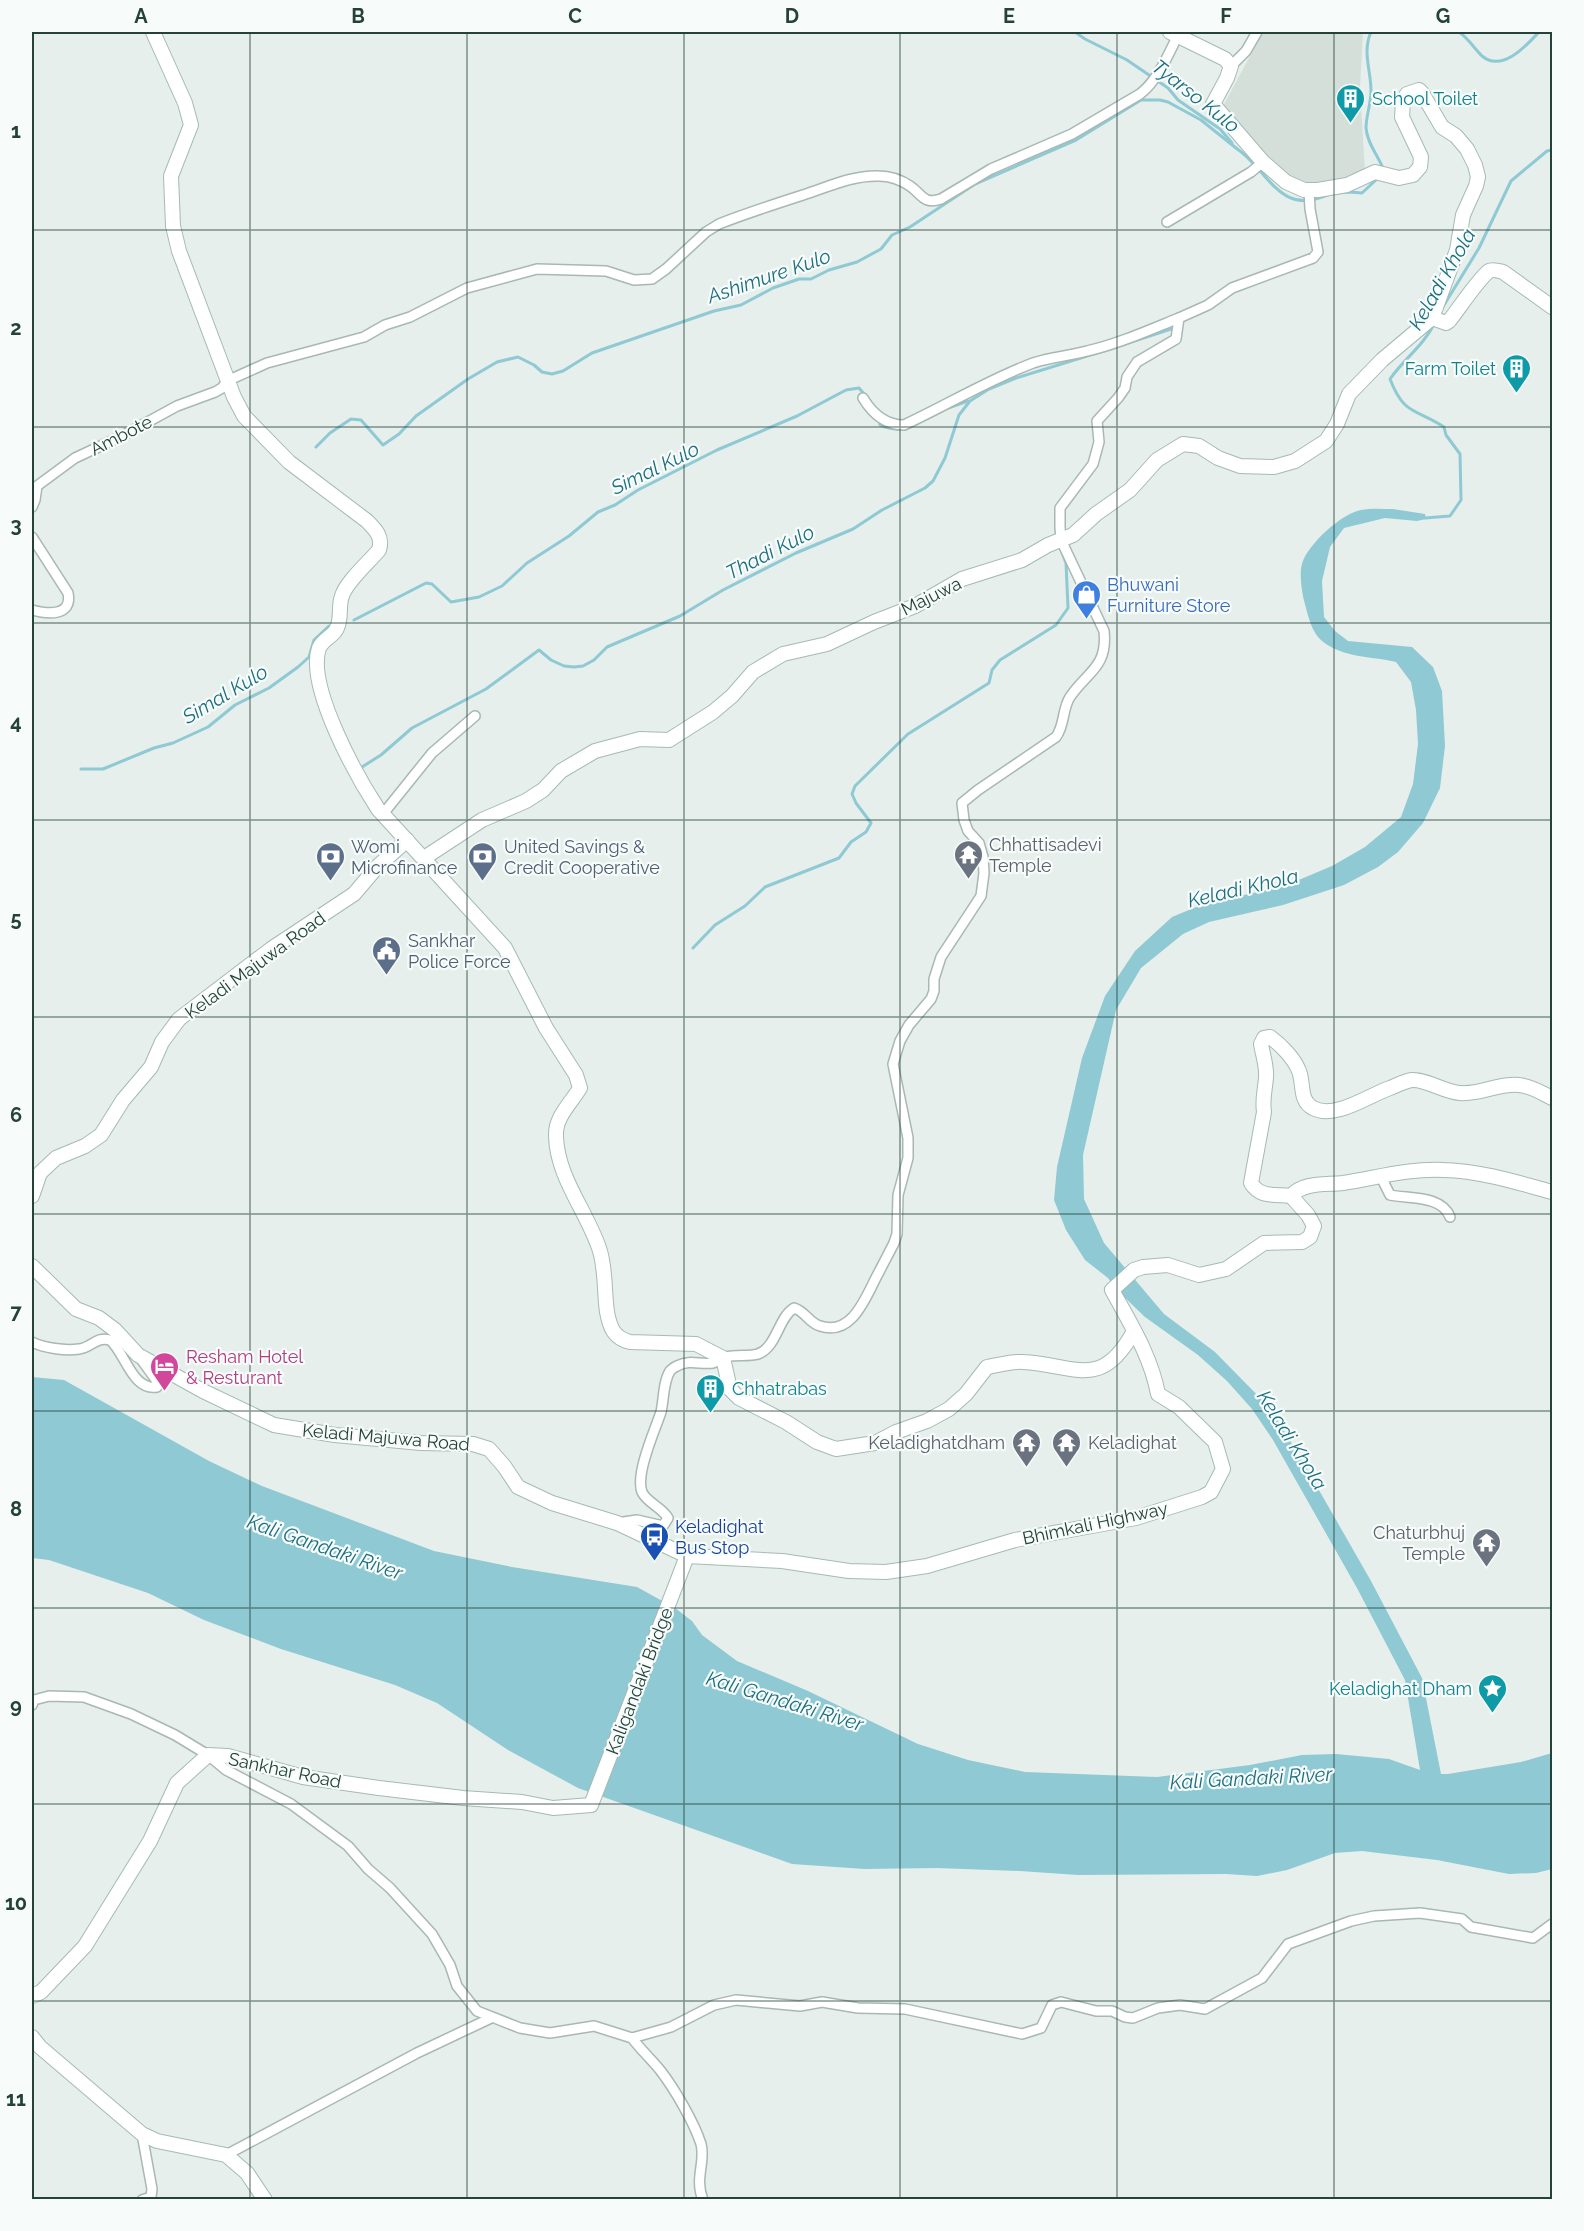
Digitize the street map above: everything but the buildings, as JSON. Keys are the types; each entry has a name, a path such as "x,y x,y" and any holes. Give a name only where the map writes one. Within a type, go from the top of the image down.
{"street":[{"path":"153,32 184,103 191,125 171,176 173,226 185,272 227,381 244,416 252,425 289,462 366,521 378,532 381,542 379,550 342,594 337,630 323,641 318,657 321,691 338,735 365,789 383,814 505,948 546,1028 576,1075 580,1088 558,1118 555,1135 561,1164 600,1249 608,1315 613,1332 621,1340 630,1342 696,1344 723,1358 730,1389 739,1398 786,1422 817,1442 836,1449 874,1443 927,1421 949,1409 966,1394 987,1367 1021,1361 1072,1370 1098,1370 1114,1360 1125,1349 1134,1331"},
{"path":"1257,32 1246,51 1231,66 1213,104 1263,162 1286,182 1309,193 1347,185 1375,172 1407,177 1413,175 1420,167 1422,157 1402,117 1403,102 1407,94 1419,90 1442,127 1456,136 1467,149 1478,177 1463,215 1457,250 1432,318 1446,323 1449,321 1489,271 1503,272 1552,307"},
{"path":"1174,33 1225,59 1231,66"},
{"name":"Ambote","path":"32,507 37,486 75,458 140,427 177,406 215,392 227,381 267,363 364,337 385,325 410,317 467,288 537,269 606,271 634,280 652,279 706,232 719,224 843,181 864,176 889,177 910,186 921,197 932,201 991,169 1072,134 1148,88 1174,33"},
{"path":"1167,222 1251,172 1263,162"},
{"path":"863,398 872,412 895,425 904,425 956,400 986,382 1032,363 1051,357 1086,352 1130,338 1178,320 1208,305 1232,288 1313,258 1318,252 1309,193"},
{"name":"Majuwa","path":"424,858 482,820 526,801 543,790 561,771 596,752 640,739 669,740 713,712 732,696 753,672 783,654 827,644 915,606 962,579 1023,561 1073,535 1096,514 1130,490 1156,460 1183,444 1198,446 1218,458 1240,466 1274,468 1295,461 1326,441 1337,424 1349,394 1382,360 1432,318"},
{"path":"617,1523 637,1520 663,1526 667,1523 666,1514 646,1497 641,1483 648,1447 660,1412 669,1372 681,1364 694,1361 714,1363 723,1358 759,1353 772,1340 786,1313 794,1308 799,1309 819,1326 837,1326 846,1322 863,1306 894,1243 897,1234 898,1195 908,1158 908,1138 893,1064 900,1041 909,1024 931,999 941,957 981,896 984,873 983,857 979,843 968,831 962,803 1056,737 1063,724 1070,698 1094,671 1106,646 1104,632 1061,540 1060,508 1093,464 1099,442 1097,421 1125,388 1127,377 1137,362 1176,339 1178,320"},
{"path":"32,537 68,593 69,601 68,606 62,611 46,613 32,610"},
{"path":"383,814 432,753 475,716"},
{"name":"Keladi Majuwa Road","path":"32,1196 36,1169 85,1146 100,1135 123,1100 151,1067 162,1042 179,1019 271,949 354,894 377,867 407,840"},
{"path":"1552,1098 1520,1085 1507,1085 1472,1094 1446,1091 1412,1080 1374,1093 1336,1112 1324,1112 1308,1104 1304,1098 1300,1072 1295,1064 1278,1043 1266,1037 1261,1044 1266,1079 1263,1094 1264,1112 1251,1183 1262,1194 1291,1196 1299,1188 1308,1186 1442,1170 1484,1173 1552,1192"},
{"path":"1380,1176 1390,1195 1435,1202 1447,1209 1450,1217"},
{"name":"Bhimkali Highway","path":"687,1556 782,1561 849,1571 886,1572 927,1566 1015,1540 1136,1518 1202,1497 1210,1492 1223,1469 1215,1442 1179,1407 1158,1394 1155,1375 1113,1289 1134,1270 1168,1265 1198,1275 1226,1269 1264,1243 1302,1242 1310,1237 1314,1226 1308,1215 1291,1196"},
{"name":"Keladi Majuwa Road","path":"32,1266 76,1309 99,1318 115,1330 138,1355 273,1425 334,1435 421,1443 473,1443 489,1449 518,1487 552,1503 617,1523 687,1556"},
{"path":"32,1342 52,1348 80,1349 98,1339 110,1340 132,1374 148,1386 157,1387 159,1384 138,1355"},
{"name":"Kaligandaki Bridge","path":"591,1805 687,1556"},
{"path":"32,1705 34,1700 49,1696 84,1697 131,1714 175,1735 208,1755 226,1770 291,1804 348,1846 432,1934 450,1965 458,1986 477,2011 520,2028 550,2032 594,2026 632,2038 659,2069 675,2092 701,2146 698,2183 703,2199"},
{"name":"Sankhar Road","path":"32,1996 41,1992 85,1946 150,1841 177,1783 208,1755 228,1756 303,1777 379,1788 522,1802 553,1809 591,1805"},
{"path":"632,2038 671,2027 714,2005 736,2000 800,2006 822,2002 858,2008 905,2009 1022,2034 1041,2028 1052,2005 1061,2002 1096,2011 1112,2011 1133,2018 1158,2008 1180,2005 1205,2009 1262,1978 1288,1944 1298,1938 1364,1917 1420,1913 1462,1919 1471,1927 1533,1938 1552,1924"},
{"path":"226,2155 417,2054 491,2018"},
{"path":"34,2045 142,2134 157,2141 226,2155 247,2173 266,2199"},
{"path":"142,2134 152,2189 151,2197 142,2199"}],"shaded area":[{"path":"1263,32 1363,32 1360,88 1365,172 1351,179 1314,187 1287,181 1222,108"}],"water":[{"name":"Kali Gandaki River","path":"1393,509 1425,514 1426,519 1417,521 1385,518 1344,528 1330,547 1322,581 1324,617 1335,631 1348,641 1412,647 1433,667 1442,691 1445,746 1440,788 1423,823 1398,852 1378,867 1344,885 1283,905 1209,922 1183,934 1141,968 1116,1010 1083,1155 1084,1199 1104,1243 1164,1314 1215,1352 1269,1407 1371,1581 1422,1678 1441,1774 1521,1762 1552,1753 1552,1869 1536,1873 1509,1874 1437,1860 1362,1851 1335,1853 1287,1870 1257,1876 1226,1874 1078,1875 937,1868 865,1869 792,1864 578,1788 508,1750 437,1703 395,1685 281,1649 204,1620 148,1593 49,1560 32,1558 32,1377 64,1380 209,1461 262,1486 434,1551 512,1567 637,1587 675,1608 692,1621 702,1635 737,1661 808,1691 918,1744 968,1760 1025,1772 1157,1777 1250,1765 1302,1755 1336,1754 1389,1759 1420,1770 1405,1680 1357,1588 1273,1440 1252,1409 1227,1381 1198,1355 1145,1317 1108,1278 1085,1260 1066,1230 1054,1200 1057,1167 1082,1058 1105,996 1135,951 1172,917 1206,903 1282,887 1332,866 1365,847 1401,817 1413,784 1418,744 1416,710 1411,682 1396,662 1348,654 1322,641 1309,619 1301,578 1305,556 1318,539 1335,523 1361,510"}],"waterway":[{"name":"Tyarso Kulo","path":"1075,32 1127,60 1168,88 1178,100 1220,129 1232,143"},
{"path":"1371,32 1367,47 1371,96 1366,128 1369,140 1384,171"},
{"path":"1459,32 1482,56 1498,61 1514,55 1539,32"},
{"name":"Ashimure Kulo","path":"316,447 330,433 351,419 361,420 383,445 399,434 416,416 468,379 497,362 518,357 542,372 552,374 563,371 592,353 714,311 741,305 773,288 799,279 811,279 829,270 857,262 881,249 892,235 910,227 975,184 1076,140 1141,100 1168,102 1201,120 1236,148"},
{"name":"Tyarso Kulo","path":"1236,148 1287,196 1299,200 1313,200 1330,194"},
{"name":"Keladi Khola","path":"1441,310 1479,248 1511,181 1547,151 1552,150"},
{"name":"Tyarso Kulo","path":"1337,193 1362,193 1378,178"},
{"name":"Keladi Khola","path":"1425,518 1450,516 1461,500 1460,454 1446,435 1444,427 1405,405 1390,379 1425,339 1434,324"},
{"name":"Thadi Kulo","path":"1119,346 1171,329"},
{"name":"Thadi Kulo","path":"362,767 381,755 412,728 486,689 539,650 551,660 564,666 583,666 594,660 607,647 680,616 723,590 796,553 853,529 882,510 925,488 933,481 945,458 959,415 970,401 989,389 1016,378 1113,348"},
{"name":"Simal Kulo","path":"354,620 426,583 432,584 451,602 479,597 502,586 527,563 569,536 598,512 615,505 638,490 717,450 797,416 846,390 859,388 865,395"},
{"name":"Simal Kulo","path":"948,408 968,401"},
{"name":"Simal Kulo","path":"880,421 880,425 894,429 903,429 916,424"},
{"path":"693,948 715,925 745,906 765,887 839,858 851,842 866,832 871,823 852,794 855,786 908,734 989,683 992,670 1000,660 1056,625 1068,608 1066,563 1061,550"},
{"name":"Simal Kulo","path":"81,769 103,769 154,748 173,743 208,727 235,705 269,688 298,667 309,657 314,640 329,626"}],"place":[{"name":"School Toilet","path":"1351,124"},
{"name":"Farm Toilet","path":"1517,394"},
{"name":"Bhuwani Furniture Store","path":"1086,620"},
{"name":"Chhattisadevi Temple","path":"968,880"},
{"name":"Womi Microfinance","path":"330,882"},
{"name":"United Savings & Credit Cooperative","path":"483,882"},
{"name":"Sankhar Police Force","path":"387,976"},
{"name":"Resham Hotel & Resturant","path":"165,1392"},
{"name":"Chhatrabas","path":"711,1414"},
{"name":"Keladighatdham","path":"1026,1468"},
{"name":"Keladighat","path":"1067,1468"},
{"name":"Keladighat Bus Stop","path":"654,1562"},
{"name":"Chaturbhuj Temple","path":"1486,1568"},
{"name":"Keladighat Dham","path":"1493,1714"}]}
